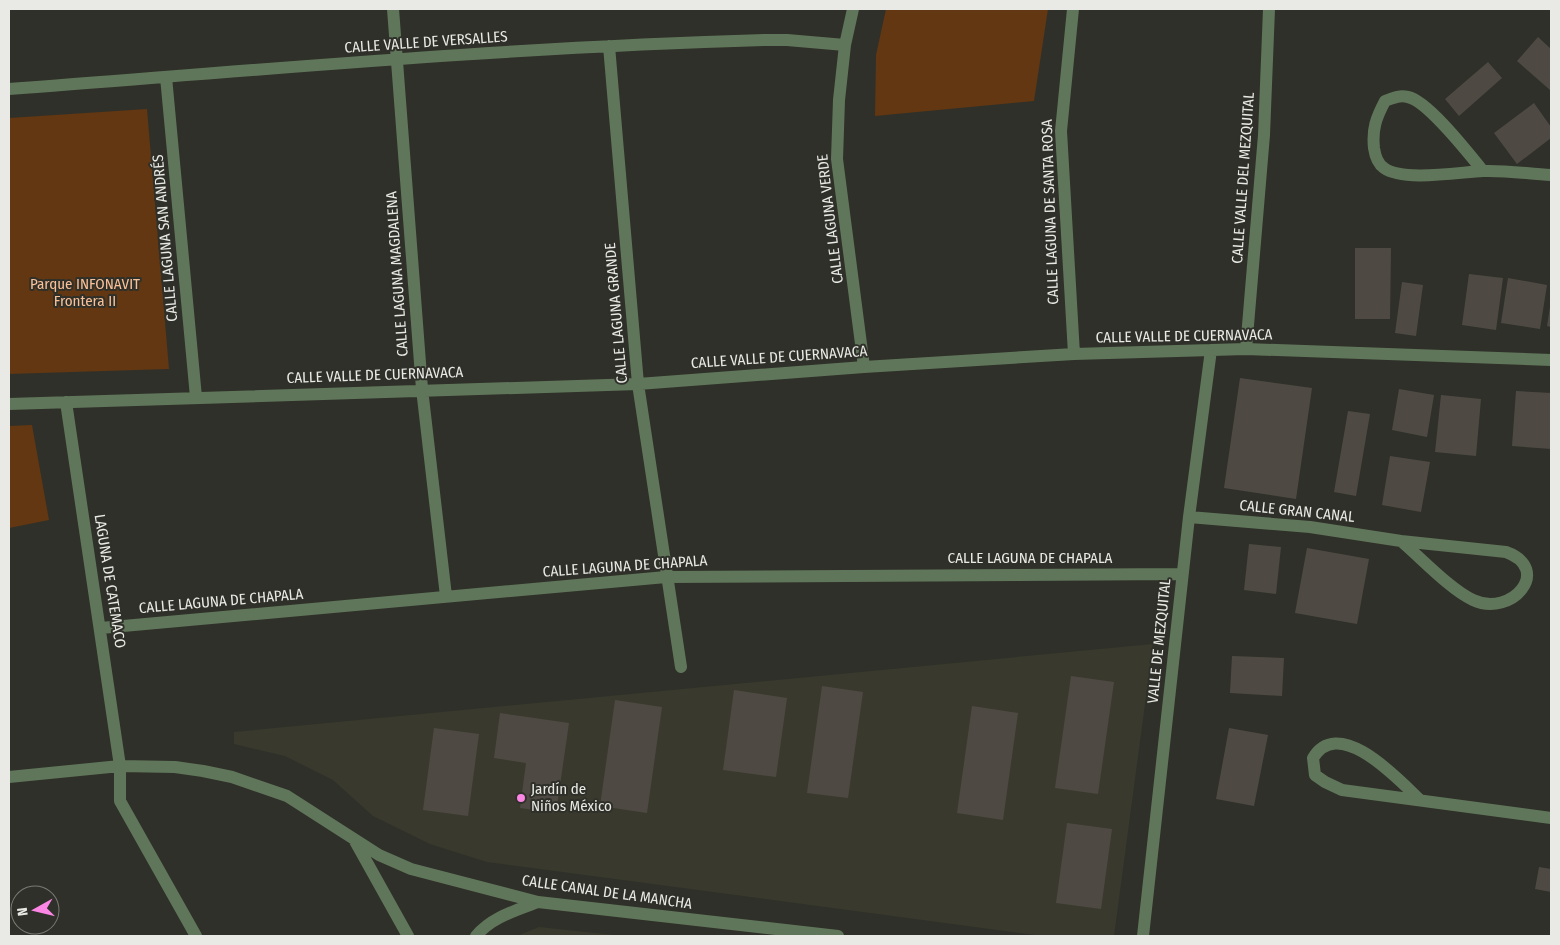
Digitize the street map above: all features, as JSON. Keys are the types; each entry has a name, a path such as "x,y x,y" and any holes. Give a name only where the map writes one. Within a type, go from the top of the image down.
{"street":[{"name":"CALLE LAGUNA MAGDALENA","path":"393,9 422,390 446,596"},
{"name":"CALLE LAGUNA VERDE","path":"853,9 845,45 839,100 838,159 864,367"},
{"name":"CALLE LAGUNA DE SANTA ROSA","path":"1073,9 1061,131 1074,354"},
{"name":"CALLE VALLE DEL MEZQUITAL","path":"1246,350 1264,135 1269,9"},
{"name":"CALLE VALLE DE VERSALLES","path":"9,89 397,59 610,46 772,40 845,45"},
{"name":"CALLE LAGUNA GRANDE","path":"610,46 638,384 681,667"},
{"name":"CALLE LAGUNA SAN ANDRÉS","path":"166,77 196,397"},
{"path":"1483,171 1446,128 1410,97 1400,96 1385,101 1375,119 1373,140 1375,156 1384,168 1392,172 1408,175 1483,171 1551,175"},
{"name":"CALLE VALLE DE CUERNAVACA","path":"9,404 638,384 1074,354 1211,350 1551,360"},
{"name":"VALLE DE MEZQUITAL","path":"1143,936 1182,574 1211,350"},
{"name":"LAGUNA DE CATEMACO","path":"66,402 120,766 120,801 196,936"},
{"name":"CALLE GRAN CANAL","path":"1189,517 1310,527 1401,541 1506,552 1516,555 1522,561 1528,575 1526,583 1520,592 1502,603 1493,604 1474,600 1461,593 1401,541"},
{"name":"CALLE LAGUNA DE CHAPALA","path":"101,628 666,577 1182,574"},
{"path":"1419,799 1390,772 1358,748 1333,744 1317,750 1312,758 1315,774 1325,782 1342,790 1551,818"},
{"name":"CALLE CANAL DE LA MANCHA","path":"9,777 120,766 175,767 204,771 232,777 287,796 379,855 411,869 538,902 838,936"},
{"path":"355,840 408,936"},
{"path":"476,936 484,926 496,918 538,902"}],"shaded area":[{"path":"1153,644 1114,936 1043,936 487,862 430,844 373,816 333,780 285,756 234,744 234,732"},
{"path":"539,927 623,936 517,936"}],"green space":[{"path":"886,9 1048,9 1034,101 875,116 876,55"},
{"name":"Parque INFONAVIT Frontera II","path":"147,109 169,369 9,374 9,118"},
{"path":"32,425 49,520 9,528 9,426"}],"building":[{"path":"1538,37 1551,49 1550,90 1517,61"},
{"path":"1488,62 1502,78 1459,116 1445,99"},
{"path":"1534,103 1551,127 1551,138 1517,164 1494,133"},
{"path":"1355,248 1391,248 1390,319 1355,319"},
{"path":"1469,274 1503,278 1496,330 1462,325"},
{"path":"1508,278 1547,285 1540,329 1501,323"},
{"path":"1402,282 1423,285 1416,336 1395,333"},
{"path":"1551,308 1551,327 1547,326"},
{"path":"1240,378 1312,388 1296,499 1224,488"},
{"path":"1399,389 1434,395 1427,437 1392,430"},
{"path":"1516,391 1551,393 1551,449 1512,446"},
{"path":"1441,395 1481,399 1476,456 1435,452"},
{"path":"1348,411 1370,414 1356,496 1334,492"},
{"path":"1390,456 1430,462 1421,512 1382,505"},
{"path":"1249,544 1281,547 1276,594 1244,590"},
{"path":"1307,548 1369,559 1357,624 1295,613"},
{"path":"1232,656 1284,658 1282,696 1230,693"},
{"path":"1071,676 1114,682 1098,794 1055,788"},
{"path":"822,686 863,692 848,798 807,793"},
{"path":"734,690 787,698 776,777 723,770"},
{"name":"Jardín de Niños México","path":"615,700 662,707 647,813 600,806"},
{"path":"972,706 1018,713 1003,820 957,813"},
{"name":"Jardín de Niños México","path":"500,713 569,723 556,813 520,808 526,763 494,758"},
{"path":"434,728 479,734 468,816 423,810"},
{"path":"1229,728 1268,735 1254,806 1216,799"},
{"path":"1067,823 1112,829 1101,909 1056,903"},
{"path":"1539,867 1551,869 1551,892 1535,889"}],"place":[{"name":"Jardín de Niños México","path":"521,798"}]}
